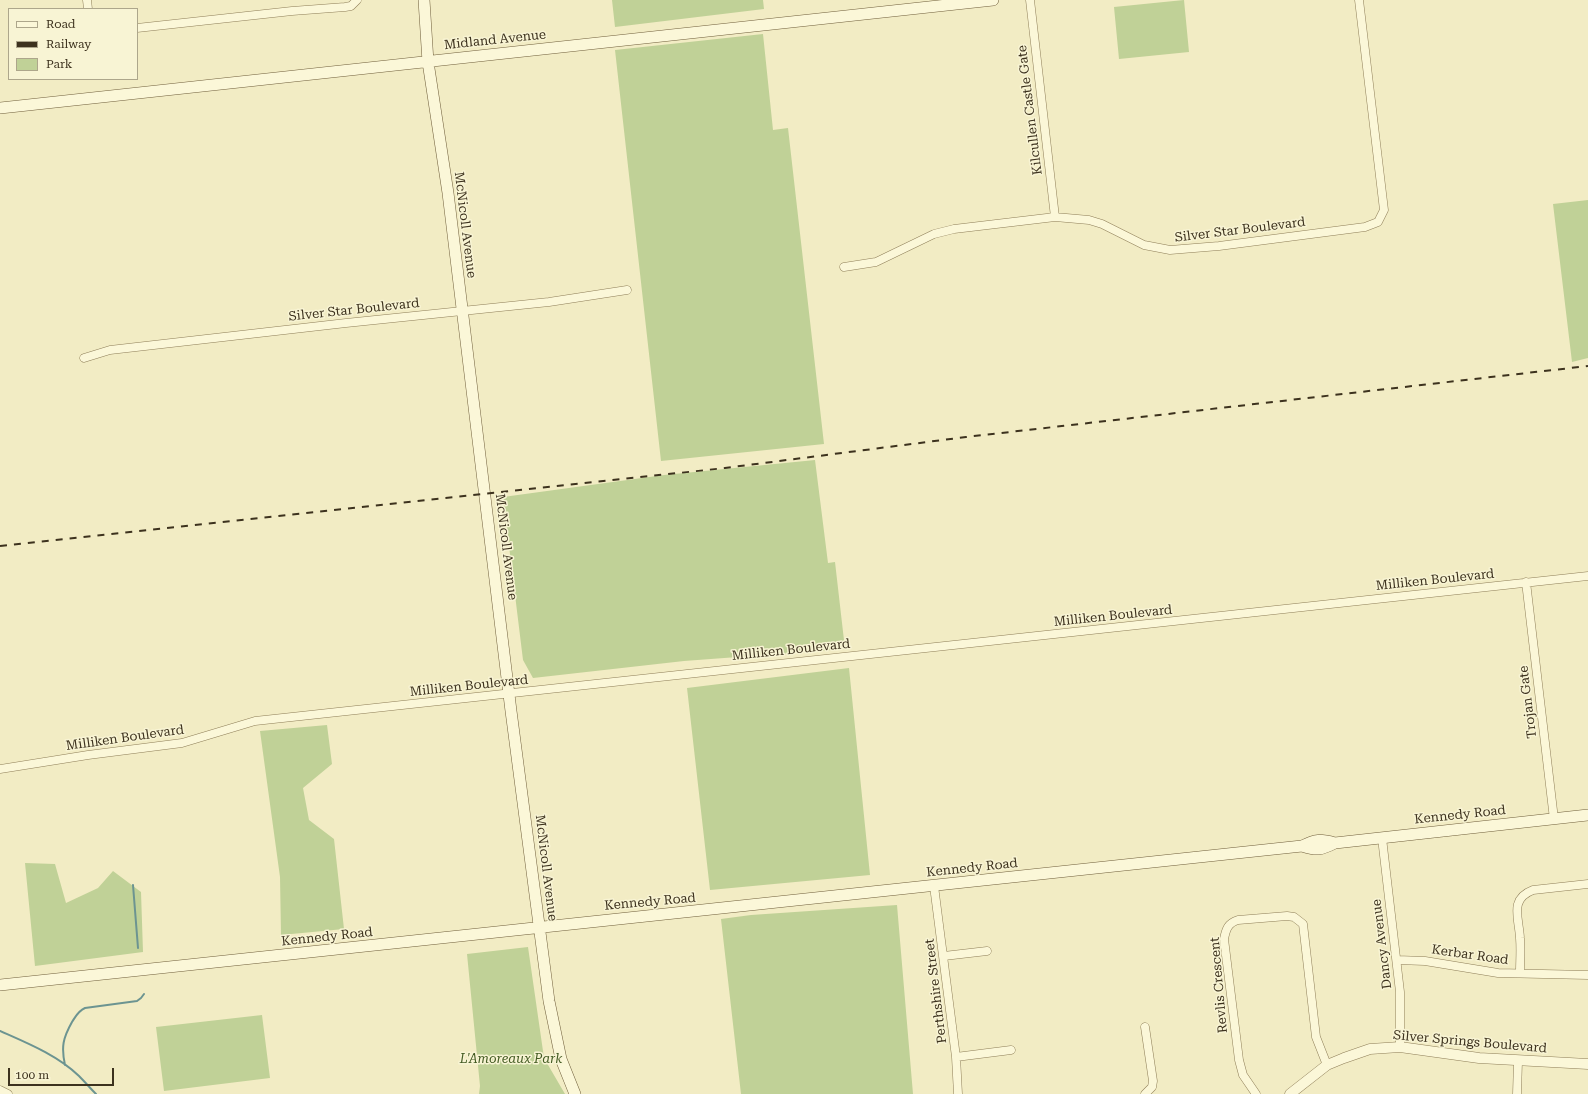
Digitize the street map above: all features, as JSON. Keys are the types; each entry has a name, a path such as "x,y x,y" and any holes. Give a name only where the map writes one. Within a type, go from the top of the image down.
{"main road":[{"name":"McNicoll Avenue","path":"424,0 428,62 448,193 509,694 549,1001 562,1059 575,1094"},
{"name":"Midland Avenue","path":"0,108 993,0"},
{"name":"Kennedy Road","path":"0,985 390,944 540,926 727,908 815,897 934,886 1302,846 1314,850 1323,849 1335,843 1588,815"}],"street":[{"path":"138,28 292,11 345,7 351,6 357,0"},
{"name":"Kilcullen Castle Gate","path":"1030,0 1054,217"},
{"name":"Silver Star Boulevard","path":"844,267 876,262 934,234 954,229 1054,217 1089,220 1102,224 1144,245 1170,250 1219,246 1365,227 1378,222 1384,210 1359,0"},
{"name":"Silver Star Boulevard","path":"84,358 110,350 549,302 627,290"},
{"name":"Milliken Boulevard","path":"0,769 88,755 182,744 254,721 1588,576"},
{"name":"Trojan Gate","path":"1526,582 1554,819"},
{"name":"Dancy Avenue","path":"1382,838 1397,960 1401,1008 1400,1047"},
{"path":"1520,973 1520,939 1517,905 1520,898 1525,893 1533,890 1588,884"},
{"name":"Perthshire Street","path":"934,886 956,1057 958,1094"},
{"name":"Revlis Crescent","path":"1256,1094 1243,1075 1237,1052 1224,939 1226,930 1231,922 1238,920 1287,916 1294,917 1303,924 1316,1037 1327,1065"},
{"path":"944,956 987,952"},
{"name":"Kerbar Road","path":"1397,960 1425,961 1484,971 1588,975"},
{"path":"1145,1027 1153,1081 1152,1087 1145,1094"},
{"name":"Silver Springs Boulevard","path":"1290,1094 1327,1065 1370,1049 1400,1047 1477,1058 1588,1064"},
{"path":"956,1057 1011,1050"},
{"path":"1517,1094 1518,1061"},
{"path":"0,1090 8,1094"}],"green space":[{"path":"612,0 763,0 764,9 615,27"},
{"path":"1184,0 1189,52 1119,59 1114,7"},
{"path":"763,34 773,130 788,128 824,444 661,461 615,50"},
{"path":"1588,200 1588,358 1572,362 1553,204"},
{"path":"815,460 828,563 835,562 845,649 684,661 533,678 523,660 503,497 664,475"},
{"path":"849,668 870,875 710,890 687,688"},
{"path":"327,725 332,764 303,788 309,820 334,839 344,929 281,935 280,877 260,731"},
{"path":"25,863 55,864 66,903 98,888 113,871 141,892 143,952 35,966"},
{"path":"897,905 913,1094 741,1094 721,919 751,915"},
{"name":"L'Amoreaux Park","path":"528,947 544,1058 565,1094 479,1094 480,1086 467,954"},
{"path":"262,1015 270,1078 164,1091 156,1027"}],"waterway":[{"path":"133,885 138,948"},
{"path":"65,1065 63,1053 65,1038 77,1014 85,1008 137,1001 144,994"},
{"path":"0,1031 41,1050 61,1062 79,1076 96,1094"}],"railway":[{"path":"0,546 725,468 966,437 1588,366"}]}
